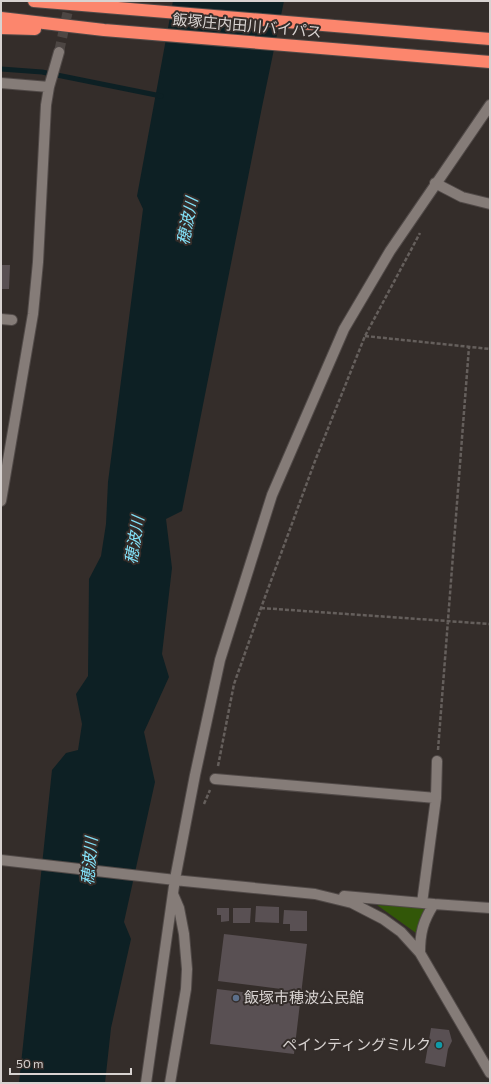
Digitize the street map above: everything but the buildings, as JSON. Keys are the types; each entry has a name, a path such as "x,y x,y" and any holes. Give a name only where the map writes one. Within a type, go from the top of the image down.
{"highway":[{"name":"飯塚庄内田川バイパス","path":"34,1 461,38 490,39"},
{"name":"飯塚庄内田川バイパス","path":"1,18 104,30 490,62"},
{"path":"1,28 104,30"}],"street":[{"path":"1,501 34,314 46,105 59,52"},
{"path":"1,83 52,78"},
{"path":"170,1083 186,989 187,969 184,934 171,879 220,660 272,495 344,329 390,251 435,183 490,105"},
{"path":"435,183 462,197 490,204"},
{"path":"1,319 12,320"},
{"path":"422,903 436,798 437,761"},
{"path":"215,779 436,798"},
{"path":"1,860 315,894 490,908"},
{"path":"146,1083 173,892"},
{"path":"315,894 352,903 383,919 400,932 420,953 490,1073"},
{"path":"420,953 420,936 424,922 434,904"}],"path":[{"path":"203,807 215,779 234,684 315,461 365,336 423,228"},
{"path":"365,336 490,349"},
{"path":"437,761 469,347"},
{"path":"261,608 490,624"}],"green space":[{"path":"377,905 425,908 420,918 416,933"}],"water":[{"name":"穂波川","path":"173,1 284,1 182,511 166,519 172,568 162,654 169,677 144,732 155,782 124,922 131,939 111,1028 105,1083 19,1083 52,770 66,753 78,750 82,724 76,694 88,676 89,579 101,556 106,524 108,482 143,209 137,196"}],"waterway":[{"path":"1,69 42,72 161,96"}],"tunnel":[{"path":"59,52 70,1"}],"place":[{"name":"飯塚市穂波公民館","path":"236,998"},
{"name":"ペインティングミルク","path":"439,1045"}]}
